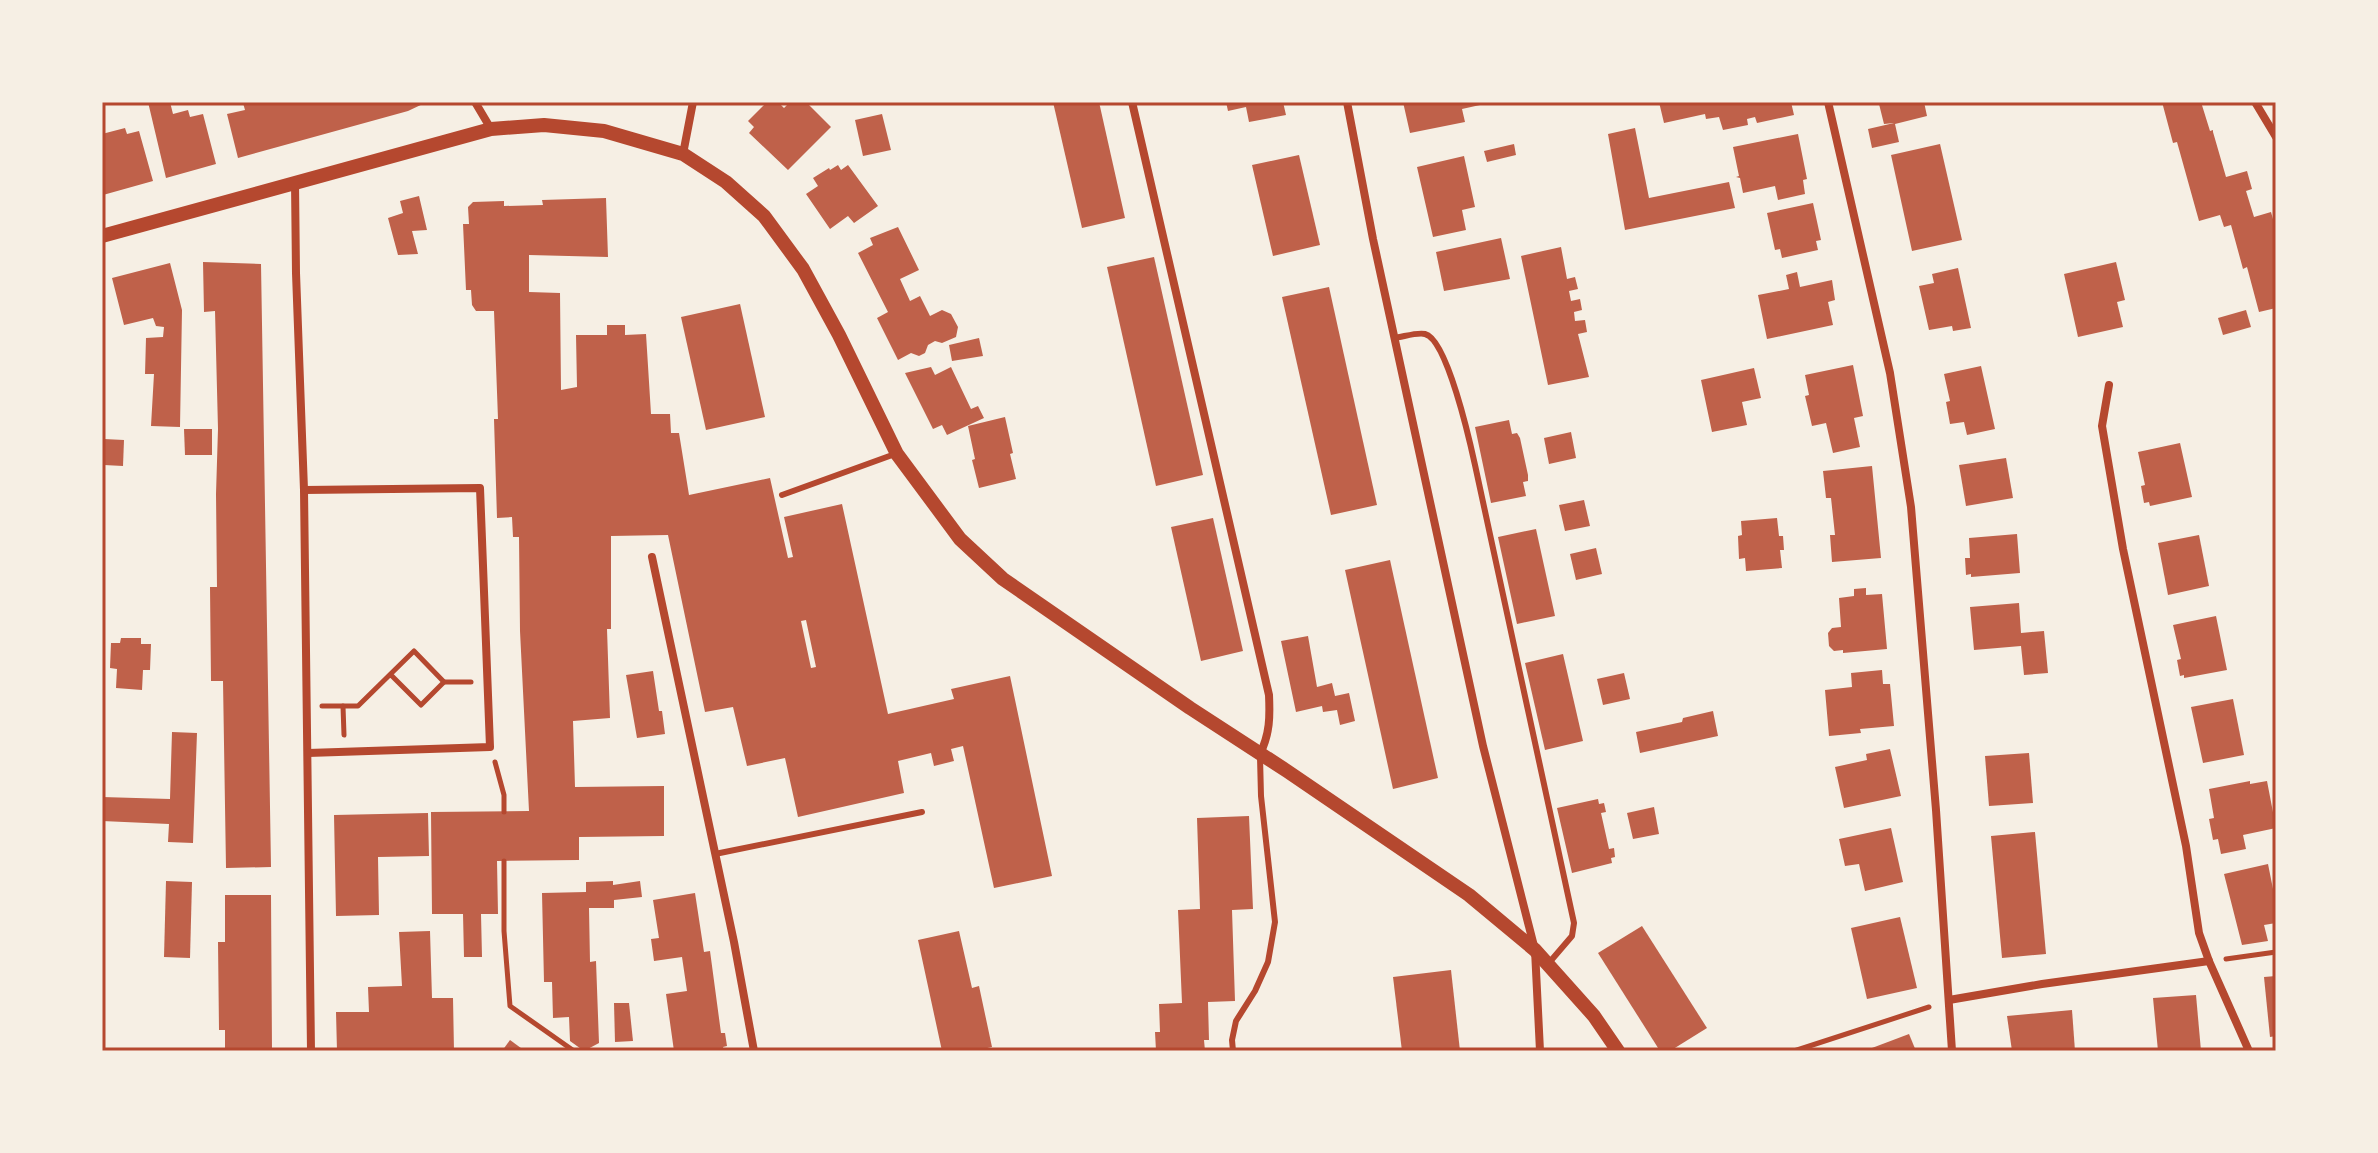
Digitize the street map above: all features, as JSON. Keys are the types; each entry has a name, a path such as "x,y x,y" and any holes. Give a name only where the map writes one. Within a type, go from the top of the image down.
{"street":[{"path":"475,102 491,129"},
{"path":"683,154 693,102"},
{"path":"1132,102 1269,695 1270,722 1260,754"},
{"path":"1347,102 1394,338 1483,746 1535,950 1540,1051"},
{"path":"1828,102 1890,373 1911,507 1952,1051"},
{"path":"2255,102 2276,137"},
{"path":"102,236 491,129 544,125 604,131 683,154 726,182 764,216 803,269 897,454 960,539 1003,579 1469,895 1535,950 1594,1016 1618,1051"},
{"path":"295,181 304,490 311,1051"},
{"path":"2109,385 2102,426 2123,549 2186,846 2199,933 2249,1051"},
{"path":"304,490 480,488 490,747 308,753"},
{"path":"652,557 754,1051"},
{"path":"1949,1000 2209,961"}],"lane":[{"path":"1394,338 1424,334 1434,339 1441,350 1460,404 1574,923 1572,936 1548,964"},
{"path":"782,495 897,454"},
{"path":"1233,1051 1236,1021 1268,962 1275,922 1261,796 1260,754"},
{"path":"715,854 922,812"}],"path":[{"path":"307,706 358,706 414,651 444,682 421,705 391,675"},
{"path":"343,706 344,752"},
{"path":"490,747 504,795 504,812"},
{"path":"504,861 504,931 510,1006 574,1051"},
{"path":"2209,961 2276,952"},
{"path":"1794,1051 1949,1000"}],"building":[{"path":"148,102 170,102 173,114 188,110 190,117 203,114 216,164 166,178"},
{"path":"427,102 408,111 238,158 227,114 245,110 243,103"},
{"path":"767,102 771,105 778,102 784,108 790,102 806,102 831,127 788,170 749,133 754,127 748,121"},
{"path":"1053,102 1099,102 1125,218 1082,228"},
{"path":"1226,102 1283,102 1286,115 1249,122 1246,107 1228,111"},
{"path":"1403,102 1489,103 1462,109 1465,122 1410,133"},
{"path":"1659,102 1791,102 1794,115 1757,123 1755,117 1747,119 1748,125 1723,130 1719,117 1706,119 1705,114 1664,123"},
{"path":"1924,102 1927,116 1895,124 1899,142 1872,148 1868,129 1894,123 1884,124 1879,104"},
{"path":"2162,102 2201,102 2210,131 2213,130 2226,177 2247,171 2252,189 2246,191 2254,217 2271,212 2276,230 2276,308 2259,312 2231,225 2224,227 2220,215 2199,221 2177,142 2173,143"},
{"path":"882,114 891,150 863,156 855,120"},
{"path":"125,128 127,134 139,131 153,181 103,195 102,134"},
{"path":"1635,128 1649,198 1729,182 1735,208 1625,230 1608,134"},
{"path":"1798,134 1807,179 1803,180 1805,194 1778,200 1775,186 1743,193 1740,178 1736,177 1739,176 1733,147"},
{"path":"1514,144 1516,155 1487,162 1484,151"},
{"path":"1940,144 1962,240 1912,251 1891,155"},
{"path":"1299,155 1320,245 1273,256 1252,165"},
{"path":"1464,156 1475,207 1462,210 1466,230 1433,237 1417,167"},
{"path":"838,165 841,170 848,165 878,206 854,223 848,216 830,229 806,194 818,186 813,178"},
{"path":"419,196 427,230 412,231 418,254 398,255 388,218 403,213 400,201"},
{"path":"606,198 608,257 529,255 529,292 560,293 561,390 577,387 576,335 607,335 607,325 625,325 625,335 646,334 651,414 670,414 671,433 679,433 689,495 770,478 788,558 793,557 784,517 842,504 888,714 954,699 951,689 1010,676 1052,876 994,888 963,746 951,749 954,761 934,766 931,753 898,761 904,793 798,817 785,758 747,766 733,707 705,712 668,535 611,536 611,629 607,629 610,718 573,721 575,787 664,786 664,836 579,837 579,860 497,861 498,914 481,914 482,957 464,957 463,914 432,914 431,812 529,811 520,631 519,537 513,537 512,517 497,518 494,419 498,419 494,311 476,311 472,305 471,290 466,290 463,224 469,224 468,207 473,202 504,201 504,206 543,205 542,200","holes":["806,620 816,667 811,668 801,621"]},
{"path":"1813,203 1821,240 1816,241 1818,250 1782,258 1780,249 1775,250 1767,213"},
{"path":"898,227 919,270 900,279 910,301 920,296 930,316 942,310 951,314 958,327 956,337 942,343 935,341 919,356 911,353 898,360 877,318 888,312 858,253 873,245 870,238"},
{"path":"1501,238 1510,279 1444,291 1436,252"},
{"path":"1561,247 1567,279 1575,277 1578,289 1569,291 1571,301 1580,299 1582,310 1574,312 1575,321 1585,320 1587,332 1578,334 1589,377 1548,385 1521,256"},
{"path":"1154,257 1203,475 1156,486 1107,267"},
{"path":"203,262 261,264 271,867 226,868 223,681 211,681 210,587 217,587 215,311 204,312"},
{"path":"2116,262 2125,300 2117,302 2123,327 2078,337 2064,274"},
{"path":"170,263 182,310 180,427 151,426 154,374 145,374 146,338 163,337 164,327 156,326 153,318 124,325 112,278"},
{"path":"1958,268 1971,328 1953,331 1952,326 1929,330 1919,286 1934,283 1932,274"},
{"path":"1797,272 1800,287 1832,280 1835,300 1828,302 1833,325 1767,339 1758,295 1789,289 1786,275"},
{"path":"1329,287 1377,505 1331,515 1282,297"},
{"path":"740,304 765,417 706,430 681,317"},
{"path":"2246,310 2251,327 2223,335 2218,318"},
{"path":"979,338 983,356 952,361 949,345"},
{"path":"1853,365 1863,416 1854,418 1860,447 1833,453 1826,423 1812,426 1805,396 1809,395 1805,375"},
{"path":"1981,366 1995,429 1967,435 1964,422 1950,424 1946,402 1950,401 1944,374"},
{"path":"931,367 935,375 951,367 971,409 978,406 984,418 947,435 942,425 933,429 905,373"},
{"path":"1754,368 1761,398 1742,402 1747,425 1712,432 1701,380"},
{"path":"1005,417 1016,479 979,488 968,426"},
{"path":"1509,420 1512,434 1517,433 1520,438 1528,475 1528,481 1523,482 1526,496 1491,503 1475,427"},
{"path":"184,429 212,429 212,455 185,455"},
{"path":"1571,432 1576,458 1549,464 1544,438"},
{"path":"104,439 124,440 123,466 104,465"},
{"path":"2180,443 2192,497 2150,506 2149,502 2144,503 2141,486 2145,485 2138,452"},
{"path":"2006,458 2013,498 1966,506 1959,465"},
{"path":"1872,466 1881,558 1832,562 1830,535 1835,535 1831,498 1826,498 1823,471"},
{"path":"1584,500 1590,526 1565,531 1559,505"},
{"path":"1213,518 1243,651 1201,661 1171,527"},
{"path":"1777,518 1779,536 1783,536 1784,550 1780,550 1782,568 1746,571 1745,558 1739,559 1741,521"},
{"path":"1536,529 1555,616 1517,624 1498,537"},
{"path":"2017,534 2020,573 1966,575 1965,558 1970,558 1969,538"},
{"path":"2199,535 2209,586 2168,595 2158,543"},
{"path":"1596,548 1602,574 1576,580 1570,554"},
{"path":"1390,560 1438,778 1393,789 1345,570"},
{"path":"1866,588 1866,595 1882,594 1887,649 1834,651 1829,646 1828,633 1832,628 1841,627 1839,598 1854,596 1854,589"},
{"path":"2019,603 2021,633 2044,631 2048,673 2024,675 2021,646 1974,650 1970,607"},
{"path":"2216,616 2227,670 2184,678 2184,675 2180,676 2177,660 2181,659 2173,625"},
{"path":"1308,636 1317,687 1332,683 1335,696 1349,693 1355,721 1340,725 1337,710 1323,712 1322,706 1296,712 1281,641"},
{"path":"121,638 141,638 141,644 151,644 150,670 143,670 142,690 116,688 117,669 110,668 111,643 120,643"},
{"path":"1563,654 1583,741 1545,750 1525,663"},
{"path":"1882,670 1883,684 1890,684 1894,726 1829,736 1825,690 1852,687 1851,673"},
{"path":"653,671 665,734 637,738 626,675"},
{"path":"1624,673 1630,699 1603,705 1597,679"},
{"path":"2233,699 2244,755 2203,763 2191,707"},
{"path":"1713,711 1718,736 1640,753 1636,732 1682,722 1683,718"},
{"path":"172,732 197,733 193,843 168,842 169,824 102,821 102,797 170,799"},
{"path":"1890,749 1901,796 1844,808 1835,767 1867,760 1866,754"},
{"path":"2029,753 2033,803 1989,806 1985,756"},
{"path":"2250,781 2250,784 2267,781 2276,828 2243,835 2246,849 2221,854 2218,839 2213,840 2209,819 2214,818 2209,789"},
{"path":"1598,799 1599,804 1604,803 1606,812 1601,813 1609,849 1614,848 1615,857 1611,858 1612,863 1572,873 1557,808"},
{"path":"1654,807 1659,834 1633,839 1627,813"},
{"path":"428,813 429,856 378,857 379,915 336,916 334,815"},
{"path":"1249,816 1253,909 1232,910 1235,1001 1208,1002 1209,1040 1204,1040 1205,1051 1156,1051 1155,1032 1160,1032 1159,1004 1182,1003 1178,910 1200,909 1197,818"},
{"path":"1891,828 1903,882 1865,891 1859,864 1845,866 1839,839"},
{"path":"2035,832 2046,954 2002,958 1991,836"},
{"path":"2268,864 2276,904 2276,923 2264,925 2268,941 2242,945 2224,874"},
{"path":"166,881 192,882 190,958 164,957"},
{"path":"613,881 613,885 640,881 642,897 614,900 614,908 589,908 590,962 596,961 599,1043 584,1051 570,1041 569,1017 553,1018 552,982 544,982 542,893 586,892 586,882"},
{"path":"695,893 704,952 710,951 721,1033 725,1033 727,1046 723,1047 724,1051 674,1051 666,994 687,991 682,957 654,961 651,939 659,938 653,900"},
{"path":"225,895 271,895 272,1051 225,1051 225,1030 219,1030 218,942 225,942"},
{"path":"1900,917 1917,988 1867,999 1851,928"},
{"path":"1642,926 1707,1028 1670,1051 1660,1051 1598,953"},
{"path":"430,931 432,998 453,998 454,1051 337,1051 336,1012 369,1012 368,987 402,986 399,932"},
{"path":"959,931 972,988 979,986 992,1047 973,1051 942,1051 918,940"},
{"path":"1451,970 1460,1051 1402,1051 1393,977"},
{"path":"2276,976 2276,1036 2270,1037 2264,977"},
{"path":"2196,995 2201,1051 2158,1051 2153,998"},
{"path":"614,1003 629,1003 633,1041 615,1042"},
{"path":"2072,1010 2075,1051 2012,1051 2007,1016"},
{"path":"1909,1034 1916,1051 1864,1051"},
{"path":"510,1040 525,1051 502,1051"}]}
